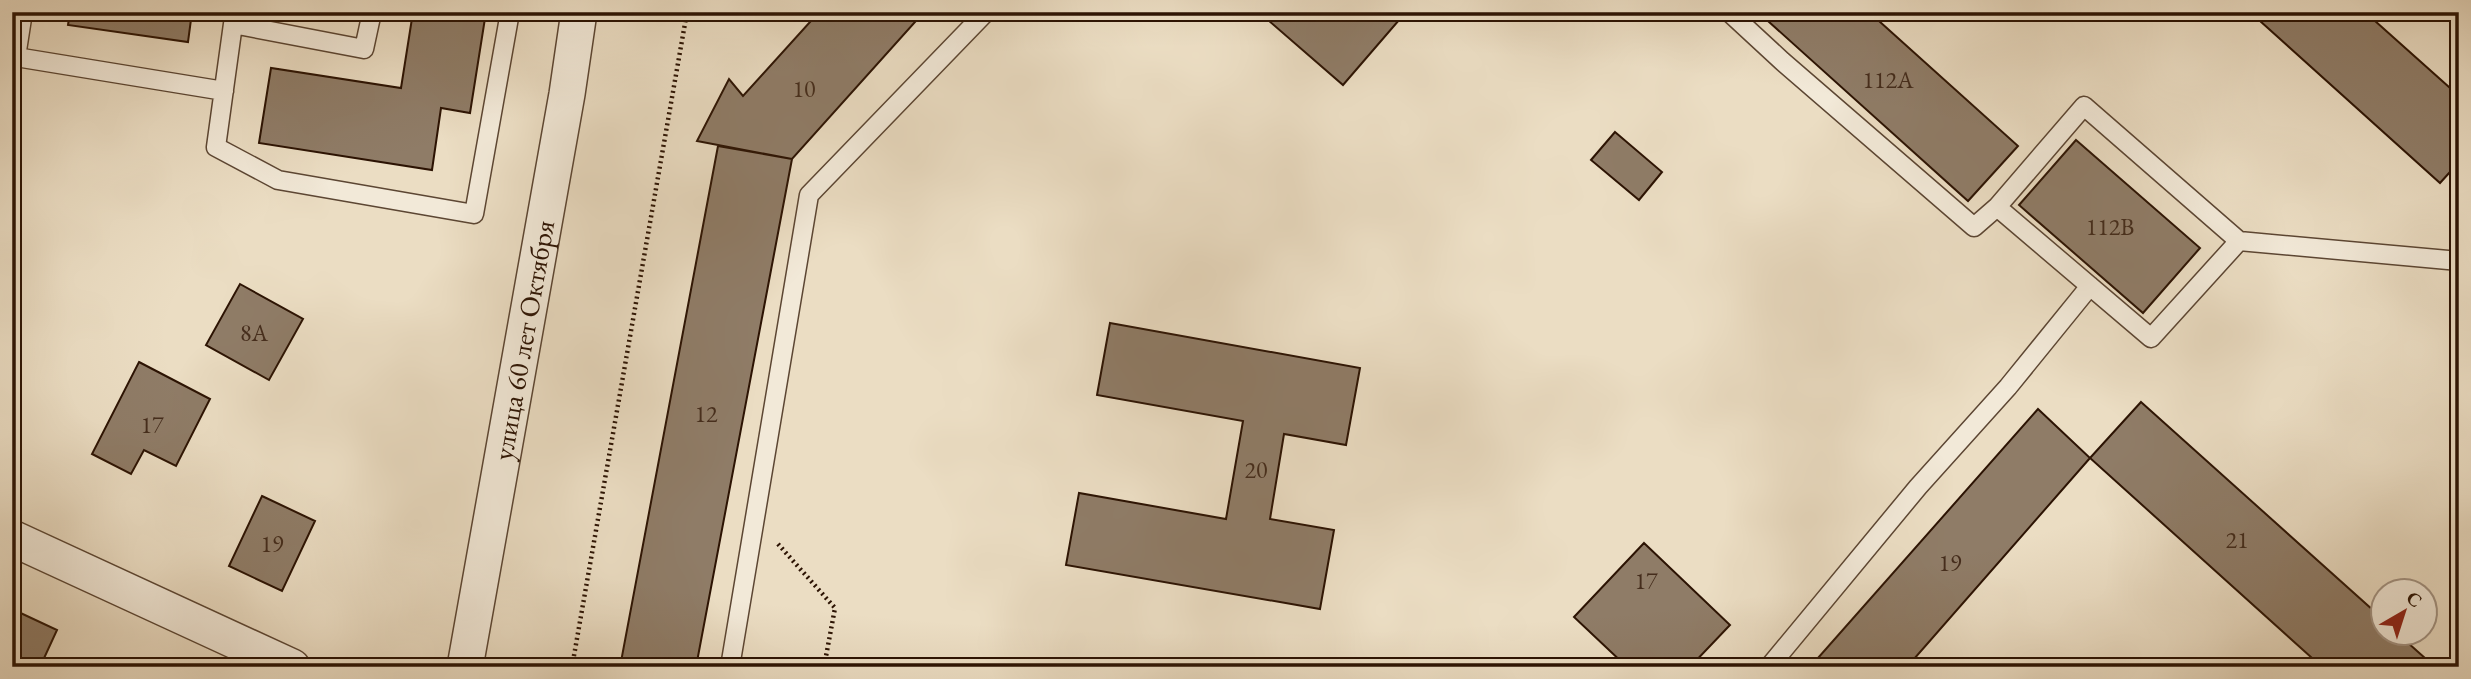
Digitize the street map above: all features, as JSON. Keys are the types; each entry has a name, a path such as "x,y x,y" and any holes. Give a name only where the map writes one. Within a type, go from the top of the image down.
{"street":[{"name":"улица 60 лет Октября","path":"465,667 567,94 579,12"},
{"path":"12,538 292,667"}],"lane":[{"path":"23,12 16,57 224,91"},
{"path":"372,12 364,49 234,18 216,147 278,180 474,214 510,12"},
{"path":"730,667 809,195 986,12"},
{"path":"1729,12 1974,227 1997,207 2084,106 2239,241 2459,261"},
{"path":"1997,207 2151,338 2239,241"},
{"path":"1769,667 1917,488 2008,387 2090,286"}],"path":[{"path":"572,667 687,12"},
{"path":"755,518 835,608 824,667"}],"building":[{"path":"70,12 192,12 188,42 68,25"},
{"path":"413,12 486,12 470,113 441,108 432,170 259,143 271,68 401,88"},
{"path":"819,12 924,12 792,159 697,141 729,79 743,96"},
{"path":"1406,12 1343,85 1261,14"},
{"path":"1758,12 1869,12 2018,146 1968,201"},
{"path":"2250,12 2365,12 2459,96 2459,162 2440,183"},
{"path":"1615,132 1662,172 1639,200 1591,160"},
{"path":"2076,140 2200,248 2143,313 2019,205"},
{"path":"718,146 792,159 696,667 620,667"},
{"path":"240,284 303,319 269,380 206,345"},
{"path":"1110,323 1360,368 1346,445 1284,434 1270,519 1334,530 1320,609 1066,565 1079,493 1226,519 1243,421 1097,395"},
{"path":"139,362 210,399 176,466 144,450 131,474 92,454"},
{"path":"2141,402 2370,607 2370,648 2414,648 2435,667 2322,667 2090,458"},
{"path":"2038,409 2090,458 1907,667 1810,667"},
{"path":"262,496 315,521 282,591 229,566"},
{"path":"1644,543 1730,625 1690,667 1627,667 1574,617"},
{"path":"12,609 57,630 40,667 12,667"}]}
